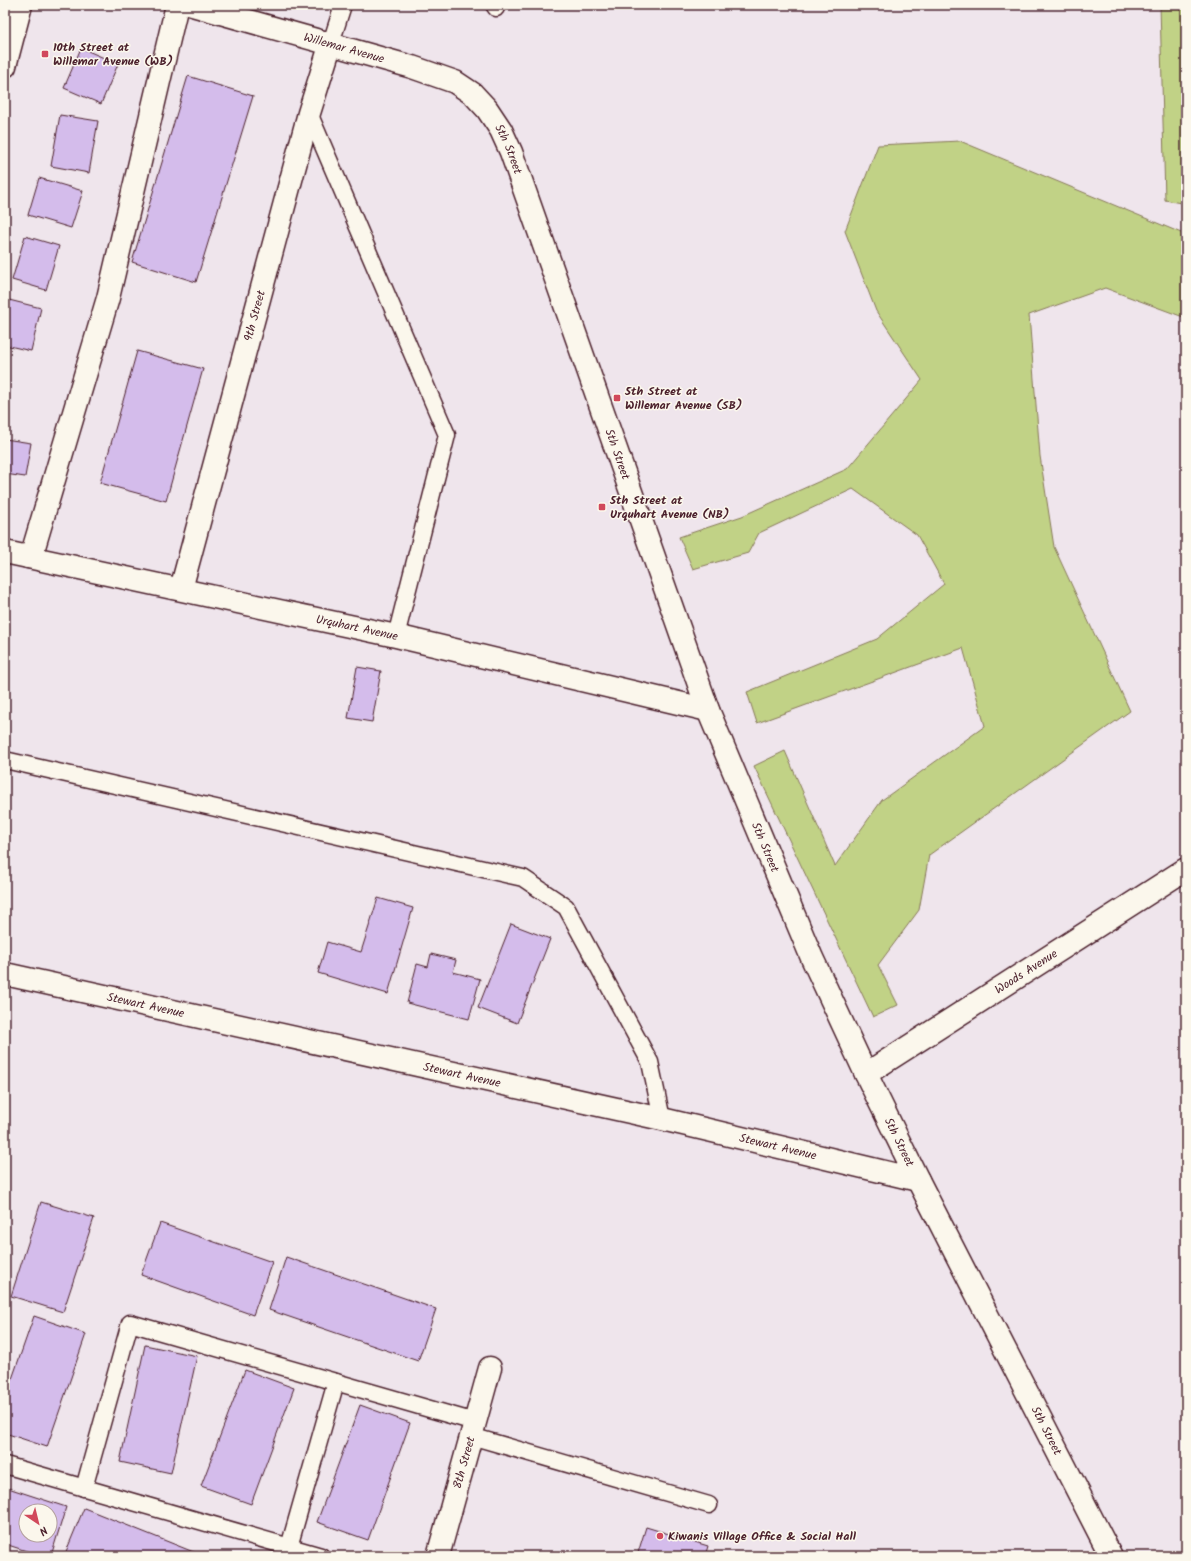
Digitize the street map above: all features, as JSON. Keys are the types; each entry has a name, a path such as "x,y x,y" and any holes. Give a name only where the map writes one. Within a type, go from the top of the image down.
{"street":[{"path":"5,66 21,5"},
{"path":"28,557 34,546 108,298 190,5"},
{"name":"Willemar Avenue","path":"190,5 331,43 412,67 456,82 473,94 487,109"},
{"name":"9th Street","path":"181,589 309,113 331,43"},
{"name":"5th Street","path":"487,109 501,130 511,152 708,710 812,958 866,1074 918,1180 1112,1556"},
{"name":"Urquhart Avenue","path":"5,552 396,636 708,710"},
{"name":"Woods Avenue","path":"866,1074 1186,869"},
{"name":"Stewart Avenue","path":"5,974 662,1119 918,1180"},
{"name":"8th Street","path":"438,1556 490,1368"}],"lane":[{"path":"331,43 343,5"},
{"path":"309,113 447,435 396,636"},
{"path":"5,760 523,878 566,907 650,1062 662,1119"},
{"path":"84,1488 130,1323 336,1382 473,1429 709,1505"},
{"path":"289,1547 336,1382"},
{"path":"5,1465 321,1556"}],"green space":[{"path":"1160,5 1186,5 1186,204 1165,200"},
{"path":"960,141 1186,235 1186,318 1105,288 1029,315 1040,456 1054,547 1130,711 929,855 919,910 878,965 898,1005 873,1017 754,766 785,751 835,866 882,800 985,726 963,648 757,723 747,692 877,639 944,584 917,535 853,489 759,533 748,553 693,569 679,537 742,516 847,469 922,380 876,311 845,231 878,145"}],"building":[{"path":"81,48 118,64 101,104 64,88"},
{"path":"188,76 253,96 196,282 132,262"},
{"path":"60,115 98,121 89,173 51,166"},
{"path":"39,178 83,191 71,228 28,215"},
{"path":"25,236 59,246 46,290 12,280"},
{"path":"5,299 41,308 31,351 5,345"},
{"path":"137,351 203,369 166,501 100,483"},
{"path":"5,439 31,443 25,477 5,474"},
{"path":"357,667 381,671 372,722 348,718"},
{"path":"378,898 413,908 388,994 318,973 327,942 361,952"},
{"path":"511,924 550,939 517,1023 478,1008"},
{"path":"431,954 456,960 453,972 480,979 469,1019 407,1003 417,964 428,967"},
{"path":"41,1202 94,1218 63,1312 11,1296"},
{"path":"160,1223 272,1262 253,1315 141,1275"},
{"path":"286,1257 436,1309 418,1361 269,1310"},
{"path":"34,1316 86,1334 47,1447 5,1433 5,1399"},
{"path":"145,1345 197,1356 171,1473 120,1462"},
{"path":"245,1370 294,1388 251,1504 201,1486"},
{"path":"360,1405 410,1423 368,1540 317,1522"},
{"path":"5,1487 54,1503 18,1503 18,1543 55,1543 51,1556 42,1556 5,1544"},
{"path":"58,1504 66,1507 58,1533"},
{"path":"84,1508 196,1553 195,1556 69,1556 65,1554"},
{"name":"Kiwanis Village Office & Social Hall","path":"646,1527 708,1546 705,1556 637,1556"}],"place":[{"name":"10th Street at Willemar Avenue (WB)","path":"45,54"},
{"name":"5th Street at Willemar Avenue (SB)","path":"617,398"},
{"name":"5th Street at Urquhart Avenue (NB)","path":"602,507"},
{"name":"Kiwanis Village Office & Social Hall","path":"660,1536"}]}
